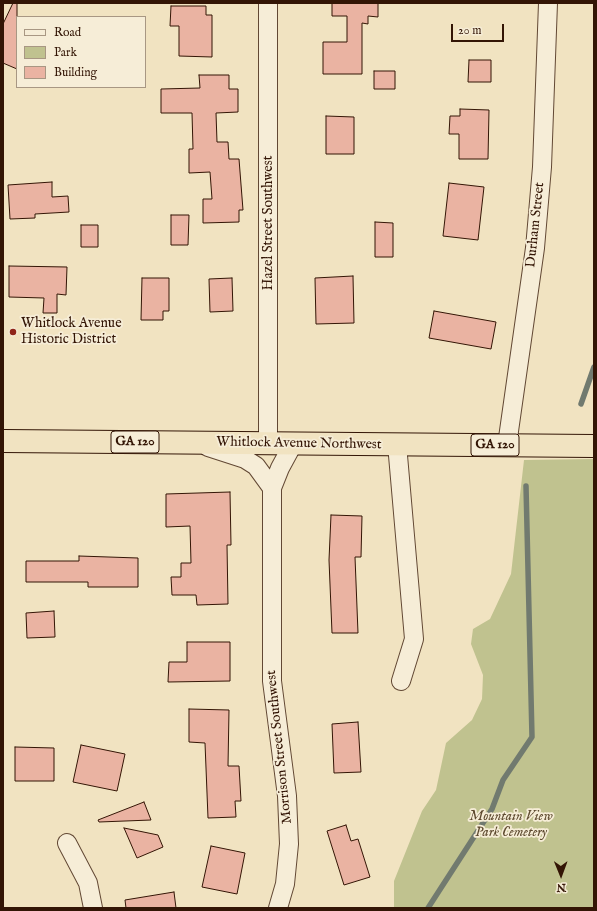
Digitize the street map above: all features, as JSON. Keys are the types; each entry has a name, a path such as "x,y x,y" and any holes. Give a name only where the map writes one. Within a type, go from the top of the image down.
{"highway":[{"name":"Whitlock Avenue Northwest","path":"3,441 594,446"}],"street":[{"name":"Hazel Street Southwest","path":"268,3 268,444"},
{"name":"Durham Street","path":"507,445 535,248 541,182 548,3"},
{"path":"188,442 224,451 245,459 256,466 272,488"},
{"name":"Morrison Street Southwest","path":"278,908 285,884 289,844 287,796 272,681 272,488 280,468 293,444"},
{"path":"397,444 414,639 401,681"},
{"path":"67,844 88,883 93,908"}],"green space":[{"name":"Mountain View Park Cemetery","path":"594,459 594,908 394,908 394,881 422,811 436,790 446,743 472,720 482,699 483,675 471,644 473,629 490,619 511,574 524,460"}],"building":[{"path":"13,3 17,3 16,69 3,63 3,24"},
{"path":"332,3 378,3 378,17 368,16 368,24 362,23 362,74 323,74 323,42 347,42 347,16 332,16"},
{"path":"171,6 206,6 206,15 212,15 212,57 179,56 179,26 170,26"},
{"path":"469,60 491,60 491,82 468,82"},
{"path":"374,71 395,71 395,89 374,89"},
{"path":"199,75 229,75 229,89 238,89 238,112 216,113 217,142 228,142 229,159 239,159 243,210 239,210 239,222 203,223 203,199 212,199 210,172 189,173 189,149 193,149 192,113 161,113 161,89 200,88"},
{"path":"460,109 489,110 488,159 459,159 459,134 449,134 450,116 460,116"},
{"path":"326,116 354,117 354,154 326,154"},
{"path":"52,182 52,197 68,196 69,212 35,214 35,218 10,219 8,185"},
{"path":"449,183 484,187 478,240 443,236"},
{"path":"171,215 189,215 188,245 171,245"},
{"path":"375,222 393,223 393,257 375,257"},
{"path":"81,225 98,225 98,247 81,247"},
{"path":"9,266 67,267 66,295 57,294 57,313 43,313 44,298 9,297"},
{"path":"353,276 354,323 316,324 315,278"},
{"path":"142,278 169,278 169,311 163,311 163,320 141,320"},
{"path":"232,278 233,311 210,312 209,279"},
{"path":"434,311 496,322 491,349 429,338"},
{"path":"230,492 231,545 227,545 228,604 197,605 196,595 172,595 171,577 181,577 181,563 191,563 190,526 166,527 166,494"},
{"path":"331,515 362,516 361,557 355,557 358,633 332,633 329,560"},
{"path":"79,556 138,558 138,587 88,587 88,582 26,582 26,561 79,561"},
{"path":"54,611 55,637 27,638 26,613"},
{"path":"187,642 230,642 230,681 168,682 169,662 187,662"},
{"path":"189,709 229,710 228,766 239,766 241,801 235,801 236,817 208,818 205,743 189,742"},
{"path":"358,722 361,772 334,773 332,724"},
{"path":"81,745 125,754 117,791 73,782"},
{"path":"15,747 54,748 54,781 15,781"},
{"path":"144,802 151,820 99,822 98,820"},
{"path":"346,825 351,841 358,839 370,877 344,885 327,831"},
{"path":"124,828 158,835 163,847 137,858"},
{"path":"211,846 245,853 237,894 202,887"},
{"path":"174,892 176,908 126,908 125,900"}],"waterway":[{"path":"581,404 594,367"},
{"path":"428,908 492,809 503,780 532,737 526,486"}],"place":[{"name":"Whitlock Avenue Historic District","path":"13,332"}]}
